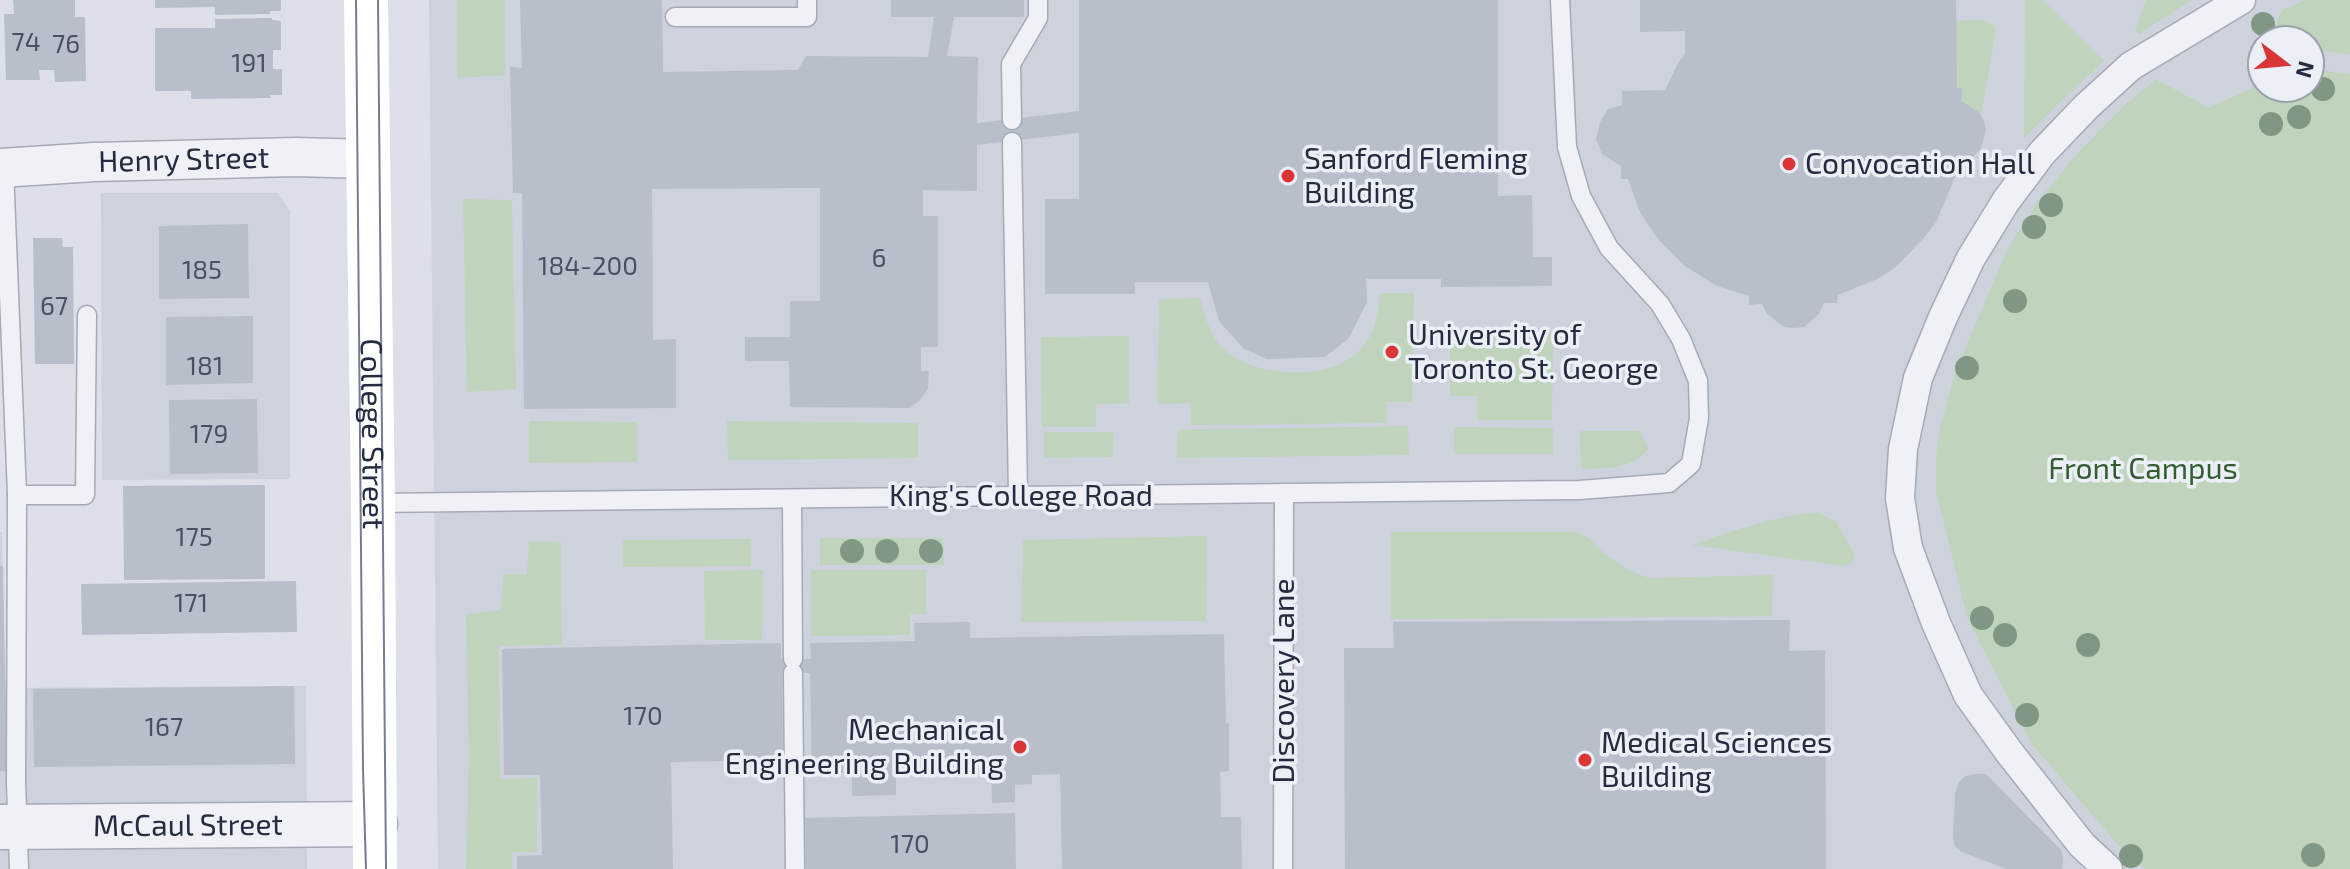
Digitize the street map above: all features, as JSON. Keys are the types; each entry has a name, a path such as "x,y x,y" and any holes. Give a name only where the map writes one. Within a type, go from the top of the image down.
{"main road":[{"name":"College Street","path":"366,0 375,869"}],"street":[{"path":"2108,869 2082,845 1968,695 1936,623 1908,548 1900,498 1903,449 1918,378 1943,317 1971,258 2006,201 2042,153 2131,66 2241,0"},
{"name":"Henry Street","path":"2,168 94,162 296,157 368,159"},
{"name":"McCaul Street","path":"12,841 375,824"}],"lane":[{"path":"675,17 807,17 807,0"},
{"path":"1012,120 1011,64 1038,18 1038,0"},
{"name":"King's College Road","path":"373,503 1580,490 1669,483 1691,464 1699,418 1698,381 1681,339 1660,304 1609,248 1581,196 1567,147 1560,0"},
{"path":"1012,142 1018,495"},
{"path":"2,168 17,495 12,841"},
{"path":"17,495 85,495 87,315"},
{"name":"Discovery Lane","path":"1283,869 1284,493"},
{"path":"792,499 795,869"}],"shaded area":[{"name":"University of Toronto St. George","path":"429,0 2350,0 2350,869 438,869"},
{"path":"101,193 278,193 290,211 290,479 102,480"},
{"path":"0,532 5,688 306,686 307,869 0,869"}],"green space":[{"path":"457,0 505,0 505,75 457,78"},
{"path":"2025,0 2043,0 2104,61 2024,138"},
{"path":"2146,0 2192,0 2139,34 2135,31"},
{"path":"2306,0 2350,0 2350,54 2326,52 2326,24 2276,24 2282,10"},
{"path":"1983,20 1995,26 1995,36 1981,116 1961,101 1962,88 1957,88 1956,21"},
{"name":"Front Campus","path":"2326,71 2350,74 2350,869 2145,869 2118,845 2031,743 1967,617 1936,491 1936,457 1941,424 1956,370 2008,248 2039,200 2076,155 2124,106 2156,79 2209,108 2246,91 2246,104 2326,104"},
{"path":"463,199 512,200 516,389 467,392"},
{"path":"1380,293 1414,293 1412,402 1386,402 1387,423 1191,425 1191,403 1157,404 1159,299 1200,298 1213,334 1227,352 1258,367 1294,373 1330,367 1360,350 1375,324"},
{"path":"1450,332 1553,333 1552,420 1477,420 1477,396 1450,396"},
{"path":"1129,336 1129,403 1096,404 1096,427 1042,427 1041,337"},
{"path":"529,421 637,422 637,462 529,463"},
{"path":"727,421 918,423 918,458 728,460"},
{"path":"1408,426 1409,455 1177,458 1178,430"},
{"path":"1454,427 1553,428 1553,454 1454,454"},
{"path":"1580,431 1640,431 1648,449 1626,464 1581,469"},
{"path":"1044,432 1114,432 1113,457 1044,458"},
{"path":"1817,512 1836,522 1855,555 1851,564 1844,566 1692,545 1754,525"},
{"path":"1391,532 1574,532 1589,539 1619,564 1649,578 1773,575 1772,616 1391,619"},
{"path":"1207,536 1206,621 1021,622 1023,540"},
{"path":"820,538 943,538 944,565 820,565"},
{"path":"751,539 751,566 623,567 623,540"},
{"path":"529,541 561,542 562,645 499,646 500,779 537,778 537,852 512,852 512,869 466,869 469,755 466,614 501,610 503,574 527,574"},
{"path":"763,570 762,640 705,640 704,571"},
{"path":"811,570 926,570 926,614 910,614 910,635 811,636"}],"building":[{"path":"13,0 75,0 75,17 85,17 86,81 55,82 54,70 39,70 40,80 6,80 4,14 14,14"},
{"path":"155,0 281,0 281,11 215,15 215,7 155,8"},
{"path":"520,0 662,0 663,72 798,70 806,56 928,57 934,17 891,17 891,0 1024,0 1024,17 954,17 947,56 978,57 977,123 1079,111 1079,0 1498,0 1498,196 1532,195 1533,257 1552,257 1552,286 1441,287 1441,279 1366,279 1367,302 1349,338 1325,357 1267,359 1244,349 1219,321 1208,282 1135,282 1135,294 1045,294 1045,199 1079,199 1079,133 985,144 977,145 977,191 923,190 923,216 938,216 938,347 921,347 921,371 929,371 928,389 910,408 790,407 789,361 745,361 745,337 790,337 790,301 820,301 820,188 652,189 653,340 676,339 676,408 524,409 522,193 513,193 510,67 522,68"},
{"name":"Convocation Hall","path":"1640,0 1956,0 1957,88 1962,88 1961,101 1978,111 1984,121 1986,130 1981,149 1969,161 1962,162 1962,176 1956,175 1936,222 1895,268 1838,295 1837,303 1824,303 1819,314 1804,327 1784,327 1767,314 1762,304 1749,305 1749,296 1717,286 1685,266 1648,225 1628,179 1621,179 1621,166 1602,154 1596,139 1600,122 1608,109 1622,105 1622,91 1665,90 1685,54 1685,31 1640,32"},
{"path":"272,18 281,21 281,50 273,50 273,69 282,69 282,95 270,95 271,98 191,99 191,91 155,91 155,28 215,28 215,19"},
{"path":"248,224 249,298 159,299 159,226"},
{"path":"33,238 62,238 63,247 73,247 74,364 35,364"},
{"path":"253,316 253,383 166,385 166,317"},
{"path":"257,399 258,473 170,474 169,400"},
{"path":"265,485 265,579 124,580 123,486"},
{"path":"0,566 3,566 7,771 0,771"},
{"path":"296,581 297,632 82,635 81,584"},
{"name":"Medical Sciences Building","path":"1790,620 1789,651 1825,650 1826,869 1345,869 1344,648 1394,648 1393,622"},
{"name":"Mechanical Engineering Building","path":"970,622 970,638 1224,634 1229,771 1220,772 1221,817 1241,817 1242,869 1062,869 1060,774 1032,775 1032,784 1015,785 1015,802 992,803 991,772 896,773 896,795 852,796 852,773 812,773 810,673 782,673 783,760 671,762 673,869 517,869 517,856 542,855 540,775 504,775 502,649 781,643 781,659 811,659 810,643 915,641 914,623"},
{"path":"294,686 295,764 34,767 33,689"},
{"path":"1986,774 2061,850 2062,869 2006,869 1960,851 1955,846 1955,794 1965,776"},
{"path":"1015,813 1016,869 806,869 805,818"}],"tram line":[{"path":"356,0 366,869"},
{"path":"378,0 386,869"}],"place":[{"name":"Convocation Hall","path":"1789,164"},
{"name":"Sanford Fleming Building","path":"1288,176"},
{"name":"University of Toronto St. George","path":"1392,352"},
{"name":"Mechanical Engineering Building","path":"1020,747"},
{"name":"Medical Sciences Building","path":"1585,760"}]}
